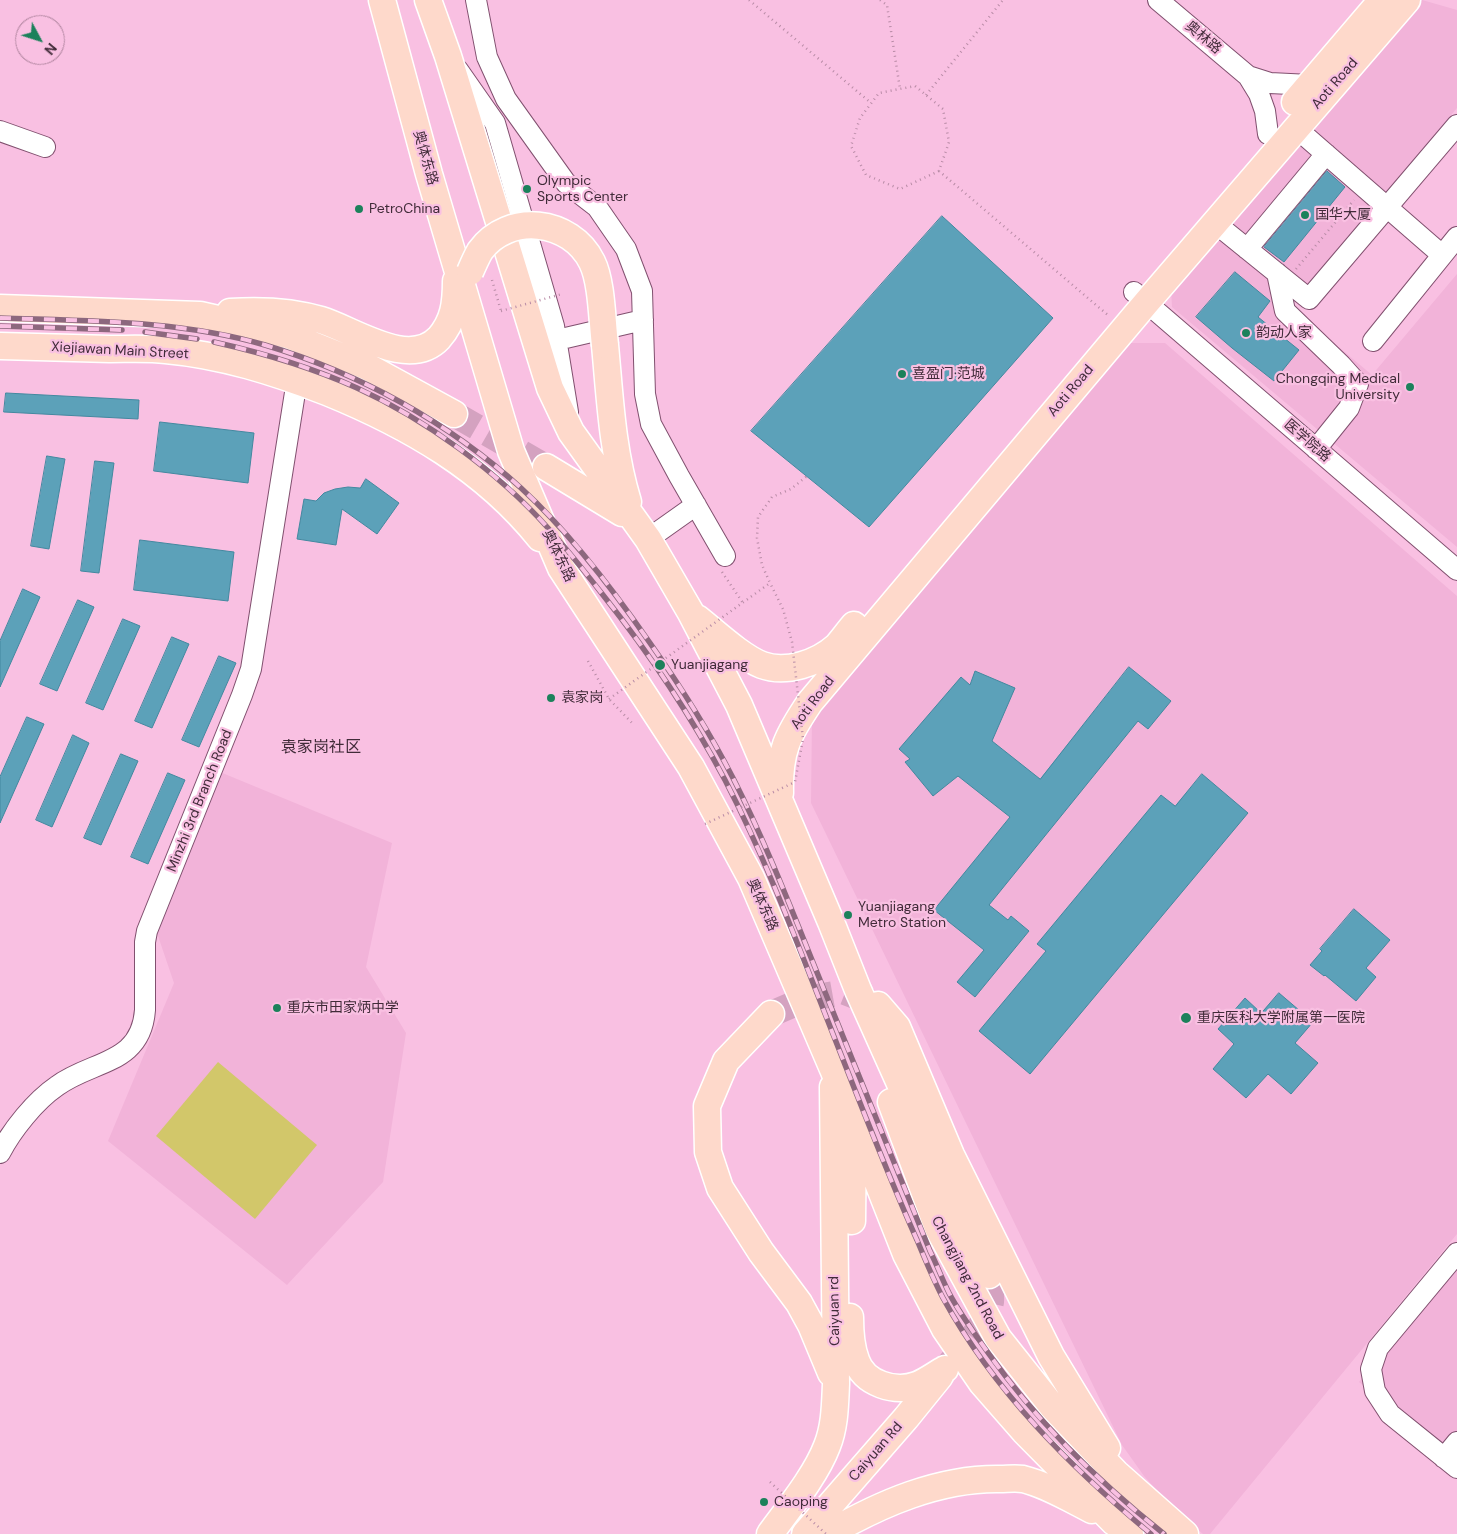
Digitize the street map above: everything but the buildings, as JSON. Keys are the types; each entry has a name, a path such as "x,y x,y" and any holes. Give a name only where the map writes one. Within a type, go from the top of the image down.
{"main road":[{"name":"奥体东路","path":"382,0 429,174 473,272 468,304 511,451 561,568 691,767 751,878 833,1069"},
{"name":"Aoti Road","path":"780,804 779,772 782,752 791,731 810,702 1140,298 1268,134 1382,0"},
{"name":"Aoti Road","path":"691,613 746,657 763,665 782,668 799,666 818,659 836,646 1112,318 1140,298 1215,223 1407,0"},
{"path":"429,1 448,56 550,388 571,432 596,470 641,530 691,613 739,705 780,804 868,998 950,1195 989,1275"},
{"path":"0,308 200,315 257,310 292,313 321,320 387,346 412,351 424,348 436,341 445,330 452,318 456,302 473,272 480,251 499,234 510,229 534,224 546,225 564,233 583,249 592,262 597,279 614,441 620,475 641,530"},
{"path":"200,315 288,335 368,367 454,414"},
{"name":"Xiejiawan Main Street","path":"0,346 165,350 210,356 252,366 297,380 380,415 420,436 458,461 492,488 519,514 561,568"},
{"path":"546,467 641,530"},
{"path":"868,998 897,1027 951,1155 1051,1356 1131,1487"},
{"name":"Changjiang 2nd Road","path":"868,998 884,1084 938,1228 998,1338 1052,1406 1116,1474 1185,1534"},
{"path":"771,1014 726,1061 707,1106 708,1152 720,1188 761,1252 799,1303 811,1325 836,1384"},
{"path":"833,1069 906,1254 945,1329 982,1383 1024,1431 1122,1528"},
{"name":"Caiyuan rd","path":"770,1534 816,1468 827,1446 834,1420 836,1384 833,1069"},
{"name":"Caiyuan Rd","path":"805,1534 906,1418 945,1369 918,1385 904,1388 888,1388 862,1372 856,1360 850,1323 854,1124"},
{"path":"827,1534 907,1496 941,1486 976,1479 1022,1479 1050,1488 1122,1528"}],"street":[{"path":"476,0 488,57 506,98 566,183 597,207 626,249 642,291 645,394 651,424 696,505 721,560"},
{"name":"奥林路","path":"1158,0 1248,76 1259,94 1265,111 1268,134"},
{"path":"448,56 495,123 554,326 571,432"},
{"name":"奥林路","path":"1248,76 1270,83 1310,84"},
{"path":"1296,128 1442,255"},
{"path":"1215,223 1308,299 1456,129"},
{"path":"0,131 45,147"},
{"path":"1247,249 1326,154"},
{"path":"1373,340 1457,237"},
{"path":"1281,277 1285,311 1358,384 1349,408 1316,449"},
{"name":"医学院路","path":"1140,298 1457,570"},
{"path":"556,340 642,320"},
{"name":"Minzhi 3rd Branch Road","path":"0,1153 12,1132 46,1094 67,1080 126,1052 140,1033 145,1010 145,942 147,930 242,695 250,669 297,380"},
{"path":"641,530 696,505"},
{"path":"1453,1456 1390,1414 1375,1391 1370,1369 1378,1348 1457,1253"}],"path":[{"path":"749,0 871,103"},
{"path":"880,0 886,5 900,89"},
{"path":"926,95 1003,0"},
{"path":"915,86 942,109 949,142 939,171 900,189 866,175 851,146 860,118 879,93 900,89 915,86"},
{"path":"939,171 1112,318"},
{"path":"1281,277 1365,188"},
{"path":"473,272 501,311 562,294"},
{"path":"705,824 795,782 803,739 792,642 782,609 762,565 757,538 758,517 772,498 791,489 807,476"},
{"path":"721,560 743,603"},
{"path":"609,698 770,583"},
{"path":"588,661 609,698 634,725"},
{"path":"770,1482 827,1534"}],"shaded area":[{"path":"1422,0 1457,10 1457,108 1290,306 1372,375 1457,274 1457,547 1172,307 1171,289"},
{"name":"重庆医科大学附属第一医院","path":"1129,343 1165,343 1457,596 1457,1234 1210,1534 1203,1534 1173,1508 1144,1476 1122,1445 811,803 812,717"},
{"name":"重庆市田家炳中学","path":"220,772 392,843 366,967 406,1033 383,1182 287,1285 108,1141 174,983 157,933"},
{"path":"218,1062 317,1145 255,1219 156,1136"},
{"path":"1457,1263 1457,1463 1359,1382"}],"tunnel":[{"path":"454,414 546,467"},
{"path":"771,1014 806,999 845,992 878,1005"},
{"path":"947,1367 979,1329 984,1320 991,1302 989,1275"}],"railway":[{"path":"0,318 100,321 167,326 233,337 300,356 368,385 433,421 493,464 539,505 573,542 636,622 684,693 733,778 759,832 782,887 930,1251 958,1309 1008,1379 1070,1450 1164,1534"},
{"path":"0,326 122,330"},
{"path":"145,332 197,339"},
{"path":"214,342 287,361 340,380 383,401 434,431 484,467 528,507 562,544 596,586 637,639 668,684 712,755 742,814 787,917 888,1172 943,1298 963,1332 986,1365 1036,1426 1092,1482 1151,1534"}],"place":[{"name":"Olympic Sports Center","path":"527,189"},
{"name":"PetroChina","path":"359,209"},
{"name":"国华大厦","path":"1305,215"},
{"name":"韵动人家","path":"1246,333"},
{"name":"喜盈门·范城","path":"902,374"},
{"name":"Chongqing Medical University","path":"1410,387"},
{"name":"Yuanjiagang","path":"660,665"},
{"name":"袁家岗","path":"551,698"},
{"name":"Yuanjiagang Metro Station","path":"848,915"},
{"name":"重庆市田家炳中学","path":"277,1008"},
{"name":"重庆医科大学附属第一医院","path":"1186,1018"},
{"name":"Caoping","path":"764,1502"}],"district":[{"name":"袁家岗社区","path":"321,748"}]}
